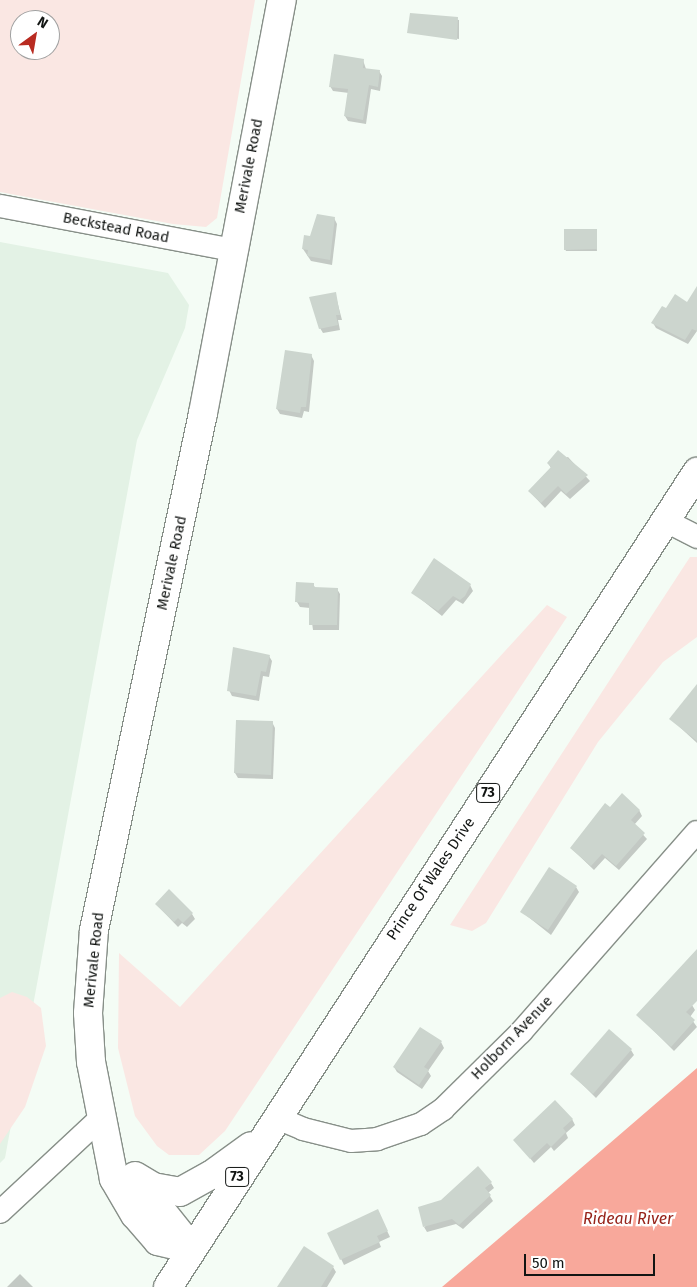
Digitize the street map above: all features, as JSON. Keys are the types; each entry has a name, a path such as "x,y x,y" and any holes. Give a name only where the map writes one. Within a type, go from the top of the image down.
{"main road":[{"name":"Merivale Road","path":"192,1249 158,1241 135,1215 114,1179 91,1062 88,1013 94,930 203,413 232,250 282,0"},
{"name":"Prince Of Wales Drive","path":"168,1287 271,1124 697,472"},
{"name":"Merivale Road","path":"104,1122 135,1176 192,1249"},
{"path":"135,1176 153,1187 180,1192 238,1156 271,1124"}],"street":[{"name":"Beckstead Road","path":"0,206 232,250"},
{"path":"666,521 697,537"},
{"name":"Holborn Avenue","path":"271,1124 303,1129 351,1141 377,1139 421,1124 443,1109 520,1032 697,832"},
{"path":"0,1212 104,1122"}],"shaded area":[{"path":"0,0 255,0 217,218 206,227 173,224 0,192"},
{"path":"0,242 168,273 189,305 185,328 137,440 5,1158 0,1163"},
{"path":"690,557 697,557 697,637 663,662 598,742 486,923 472,931 450,925"},
{"path":"547,605 567,617 225,1131 199,1155 169,1155 157,1146 135,1116 118,1048 119,953 180,1007"},
{"path":"12,992 27,997 41,1008 46,1046 25,1107 0,1144 0,998"}],"water":[{"name":"Rideau River","path":"697,1068 697,1287 442,1287 544,1200"}],"building":[{"path":"410,13 458,17 457,40 407,33"},
{"path":"334,54 364,59 363,68 380,70 378,87 369,85 363,120 344,116 348,89 329,87"},
{"path":"317,214 335,217 330,260 307,256 308,250 302,249 304,235 310,236"},
{"path":"564,229 597,229 597,249 564,250"},
{"path":"697,286 697,331 692,329 685,340 651,323 662,306 666,308 675,294 687,302"},
{"path":"336,292 340,315 336,315 338,325 319,329 309,297"},
{"path":"285,350 312,354 306,407 301,407 300,413 276,409"},
{"path":"558,450 588,475 566,494 558,486 541,503 528,491 551,467 547,463"},
{"path":"434,558 471,584 465,596 460,600 453,596 438,611 411,593"},
{"path":"296,582 314,583 314,587 338,588 337,625 309,625 309,603 295,602"},
{"path":"233,647 270,655 266,672 261,671 256,696 227,691"},
{"path":"697,684 697,741 669,719"},
{"path":"236,720 273,721 271,775 234,773"},
{"path":"622,793 640,810 631,820 645,833 616,866 602,854 591,866 570,848 605,803 610,807"},
{"path":"549,867 577,886 548,930 520,912"},
{"path":"169,889 193,913 183,923 178,918 174,922 155,904"},
{"path":"697,949 697,1001 686,1012 695,1020 671,1047 636,1015"},
{"path":"420,1027 442,1041 424,1067 429,1070 419,1085 393,1067"},
{"path":"609,1029 632,1049 593,1094 570,1074"},
{"path":"555,1100 573,1119 563,1128 566,1132 551,1147 547,1143 530,1159 513,1140"},
{"path":"478,1166 492,1182 485,1188 491,1195 459,1225 452,1219 423,1227 418,1207 441,1200"},
{"path":"378,1209 388,1231 377,1236 380,1242 340,1260 327,1233"},
{"path":"304,1246 334,1266 321,1287 277,1287"}]}
